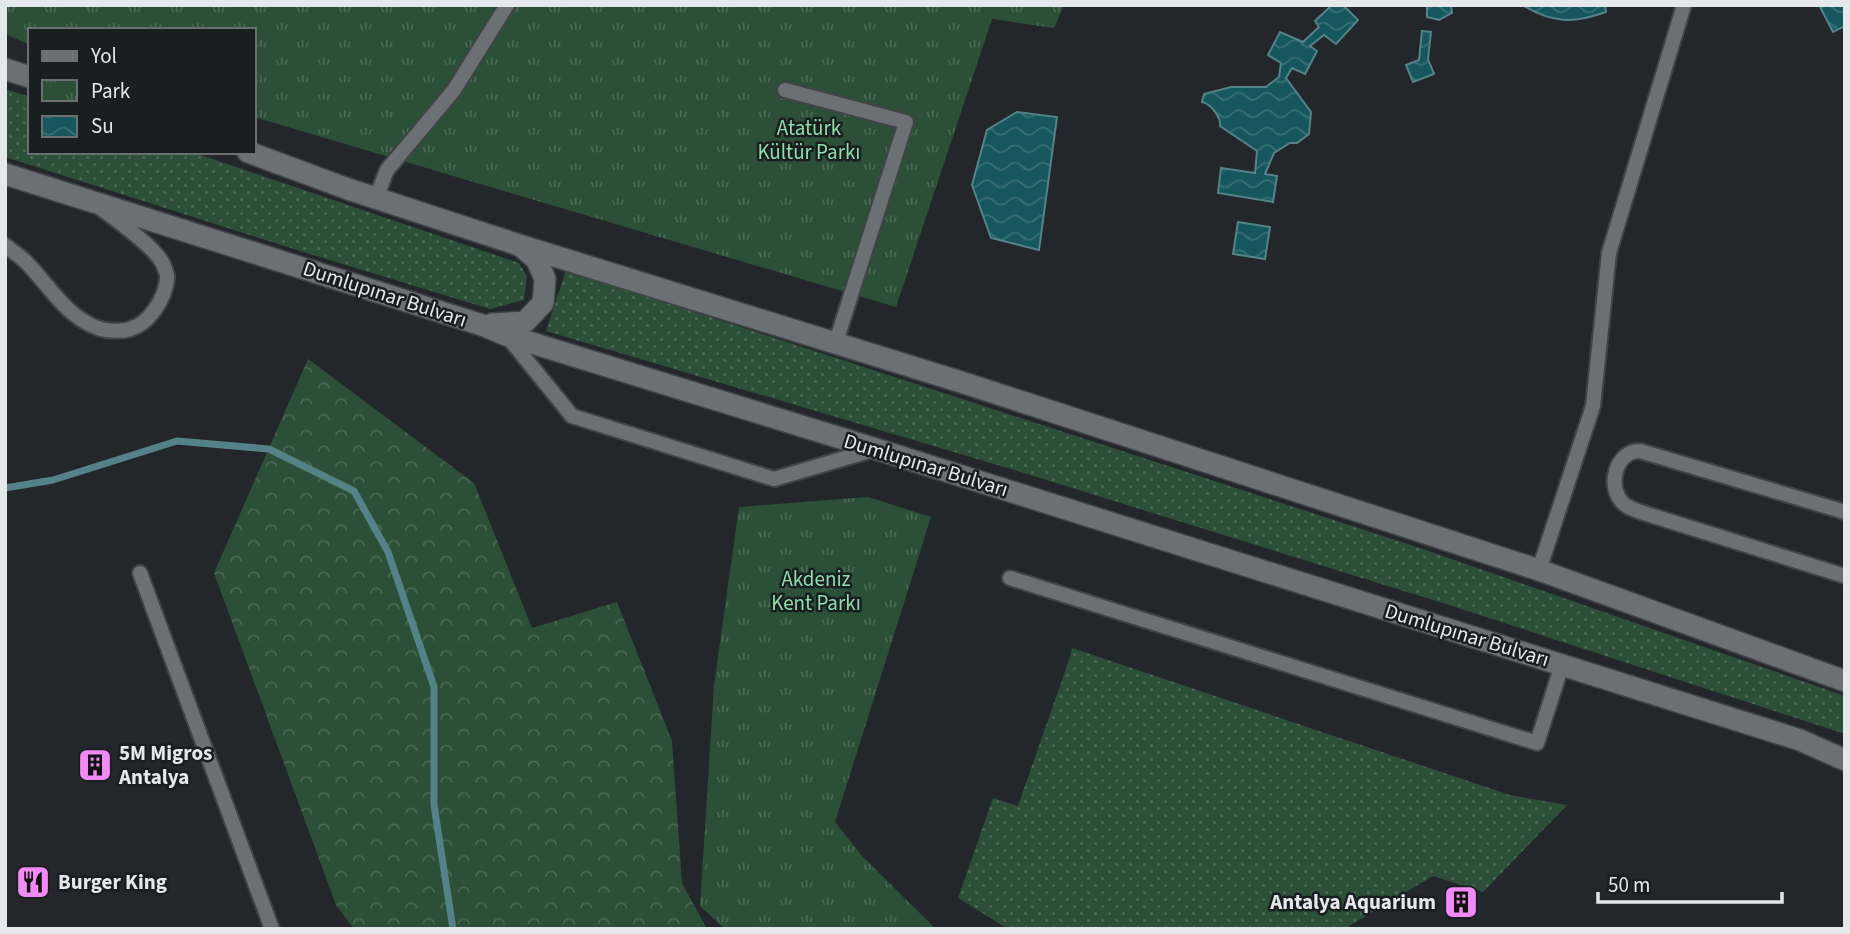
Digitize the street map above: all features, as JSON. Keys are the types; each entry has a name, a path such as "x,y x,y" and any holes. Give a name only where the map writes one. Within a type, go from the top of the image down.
{"main road":[{"path":"5,69 28,76"},
{"path":"254,154 519,245 836,342 1539,569 1845,681"},
{"name":"Dumlupınar Bulvarı","path":"5,174 482,325 506,335 1800,740 1845,760"},
{"path":"482,325 525,322 543,303 545,279 537,260 519,245"}],"lane":[{"path":"376,198 387,170 454,90 507,5"},
{"path":"1539,569 1593,406 1609,253 1685,5"},
{"path":"785,90 906,122 836,342"},
{"path":"5,245 26,262 62,303 81,318 98,328 129,330 139,325 154,310 163,295 168,277 162,261 138,237 91,201"},
{"path":"506,335 572,415 774,479 876,449"},
{"path":"1845,512 1640,451 1626,454 1615,474 1617,495 1629,507 1845,576"},
{"path":"140,573 272,929"},
{"path":"1010,578 1537,743 1562,665"}],"green space":[{"name":"Atatürk Kültür Parkı","path":"5,5 1064,5 1054,28 992,19 896,307 256,118 256,28 28,28 28,44 5,34"},
{"path":"5,89 28,96 28,154 198,154 519,263 527,276 524,300 490,309 5,157"},
{"path":"566,270 1423,549 1845,696 1845,734 1449,605 1011,469 546,331"},
{"path":"308,359 474,483 532,628 617,602 672,741 682,883 707,929 354,929 336,905 214,573"},
{"name":"Akdeniz Kent Parkı","path":"868,497 931,517 835,822 863,857 936,929 725,929 700,906 714,685 739,507"},
{"path":"1072,648 1510,795 1567,805 1483,892 1433,876 1344,929 1008,929 958,898 993,798 1018,806"}],"water":[{"path":"1332,5 1343,5 1358,20 1336,44 1324,35 1310,46 1317,51 1305,74 1292,68 1286,78 1311,112 1309,134 1297,143 1290,143 1274,153 1265,174 1277,176 1273,202 1218,193 1221,168 1255,173 1257,151 1220,126 1215,111 1202,102 1204,94 1231,87 1266,87 1279,77 1281,63 1268,55 1280,32 1303,42 1319,27 1315,21"},
{"path":"1424,5 1451,5 1452,13 1439,20 1427,17 1427,7"},
{"path":"1522,5 1605,5 1606,12 1583,19 1563,20 1543,15"},
{"path":"1819,5 1845,5 1845,26 1833,32"},
{"path":"1422,31 1431,32 1428,59 1434,74 1413,82 1406,65 1419,60"},
{"path":"1017,112 1057,117 1039,250 991,238 972,185 987,130"},
{"path":"1238,222 1270,227 1265,259 1233,254"}],"waterway":[{"path":"5,488 53,480 177,441 269,449 354,491 388,552 434,687 434,805 453,929"}],"place":[{"name":"5M Migros Antalya","path":"95,765"},
{"name":"Burger King","path":"33,882"},
{"name":"Antalya Aquarium","path":"1461,902"}]}
